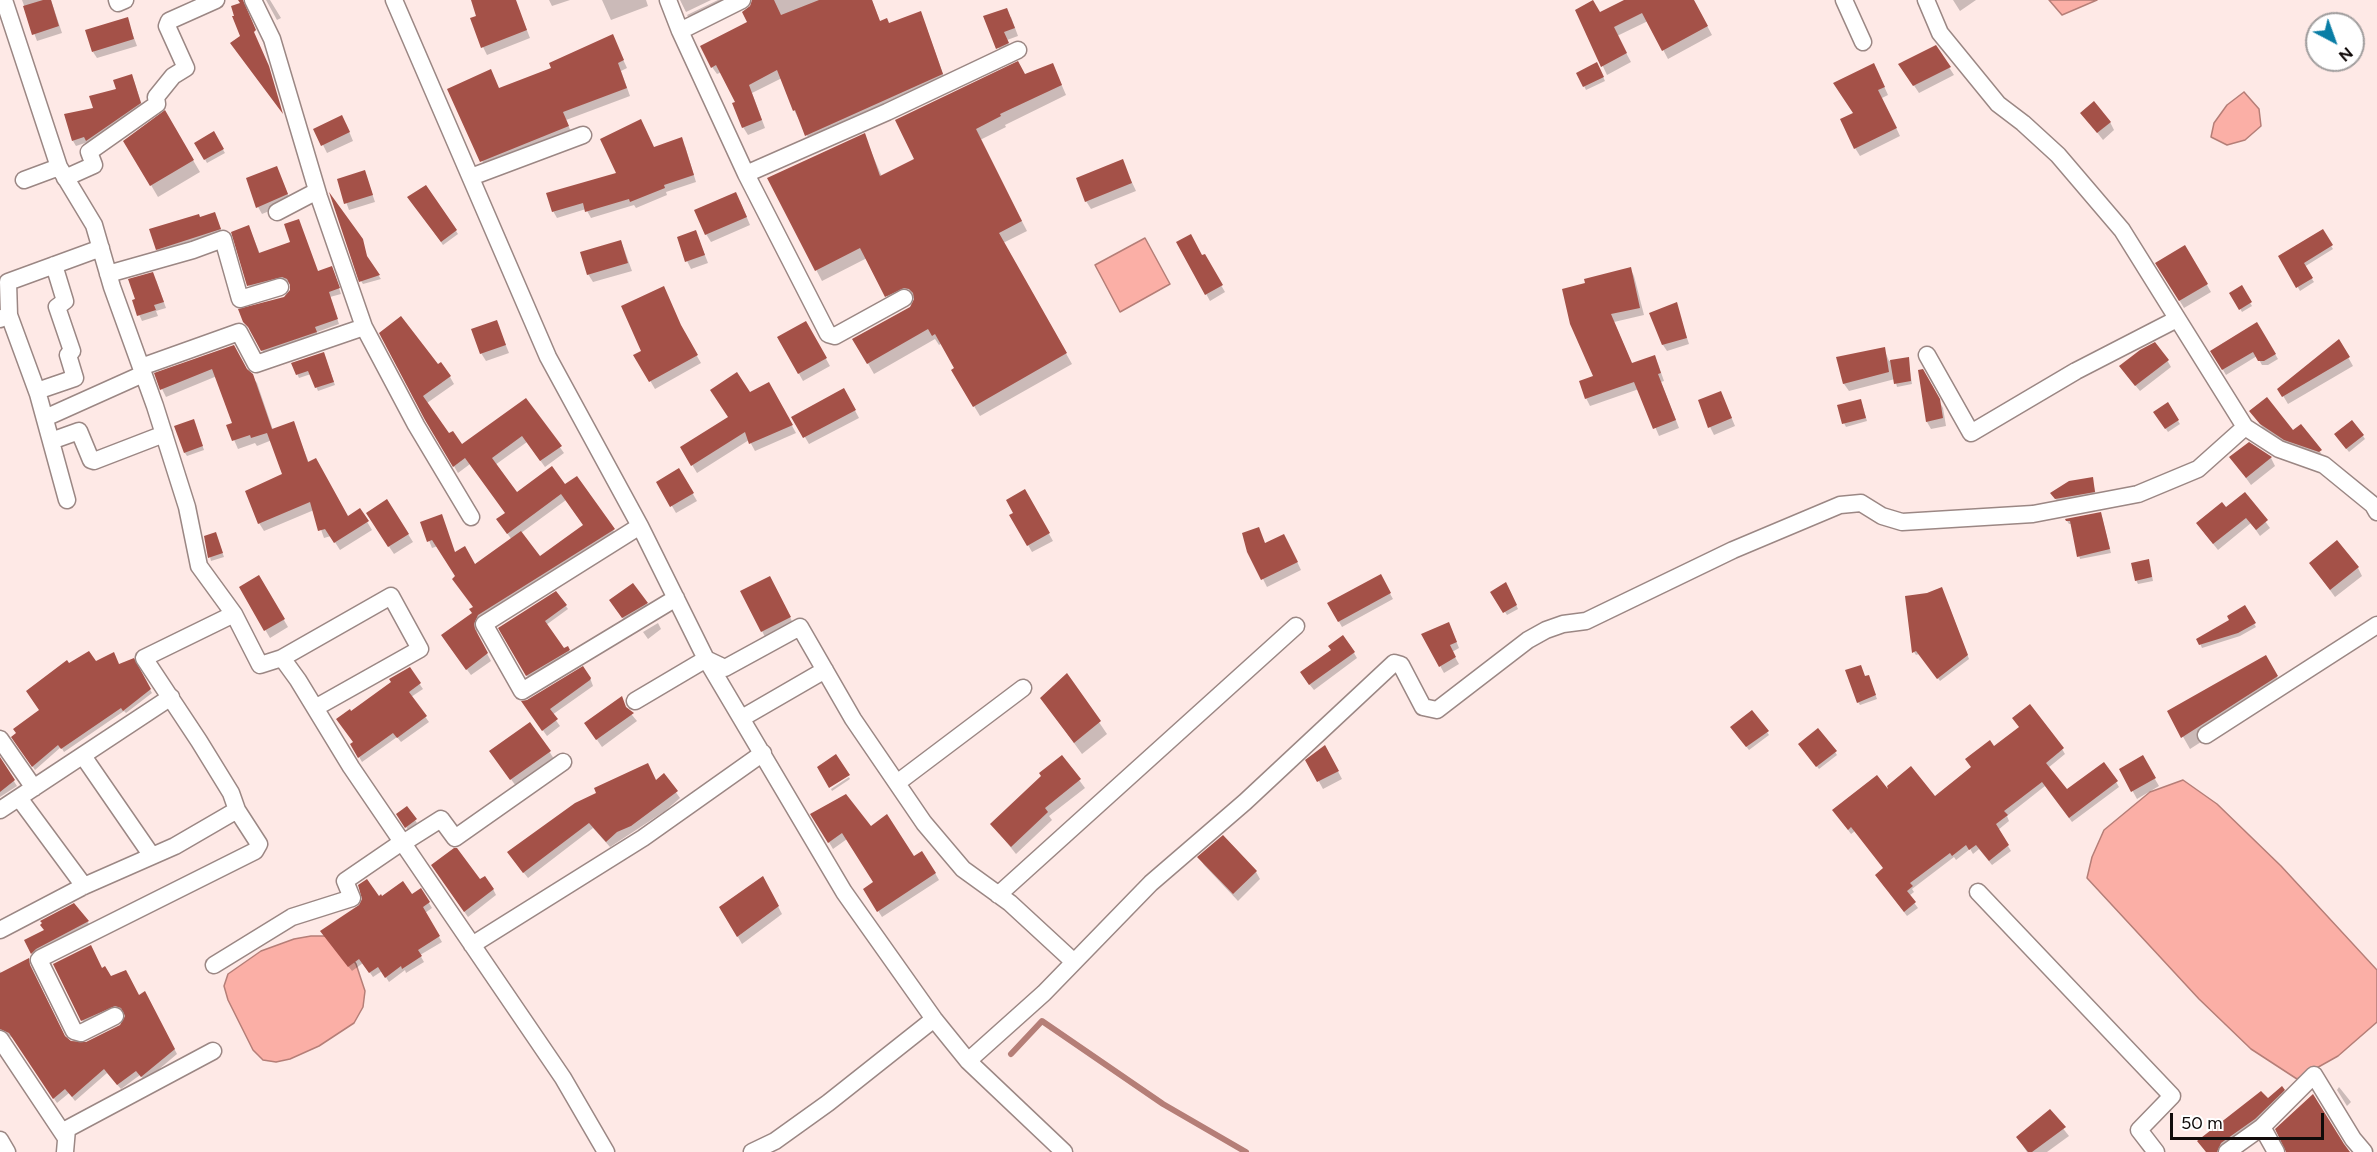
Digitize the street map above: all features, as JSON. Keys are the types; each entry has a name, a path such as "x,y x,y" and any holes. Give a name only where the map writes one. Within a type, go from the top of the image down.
{"street":[{"path":"117,0 118,3 125,0"},
{"path":"24,180 94,165 89,152 157,104 156,97 173,76 186,68 167,26 169,21 216,0"},
{"path":"253,0 272,39 317,191 364,327 416,425 471,517"},
{"path":"394,0 548,357 640,526 706,659 844,892 934,1020 968,1061 1064,1152"},
{"path":"668,0 746,174 828,334 835,336 904,298"},
{"path":"680,31 742,0"},
{"path":"1844,0 1863,42"},
{"path":"1926,0 1940,33 1998,104 2058,155 2122,230 2245,427 2279,449 2324,465 2376,506"},
{"path":"9,1 62,173 94,225 108,274 187,507 199,566 234,614 260,665 282,658 392,596 420,649 315,708"},
{"path":"746,174 887,112 1018,50"},
{"path":"471,177 583,135"},
{"path":"278,212 317,191"},
{"path":"108,274 223,239 240,299 280,287"},
{"path":"67,500 37,392 4,317 8,282 101,248"},
{"path":"37,392 75,378 68,355 72,351 57,307 65,301 54,265"},
{"path":"1927,355 1971,433 2076,371 2177,319"},
{"path":"45,418 142,371 239,332 256,364 364,327"},
{"path":"968,1061 1044,993 1151,883 1245,802 1394,663 1401,665 1424,707 1437,710 1528,640 1546,630 1563,624 1586,621 1733,550 1840,505 1861,503 1882,516 1902,522 2032,514 2138,494 2198,469 2245,427"},
{"path":"51,441 79,431 94,461 164,434"},
{"path":"640,526 484,624 522,691 676,598"},
{"path":"115,1016 81,1033 74,1031 39,960 255,851 259,844 237,810 231,793 144,658 234,614"},
{"path":"2206,735 2377,625"},
{"path":"998,895 1296,626"},
{"path":"706,659 725,668 800,627 853,719 924,823 963,869 998,895 1074,962"},
{"path":"282,658 351,767 563,1078 606,1152"},
{"path":"634,701 706,659"},
{"path":"742,718 825,670"},
{"path":"897,783 1023,688"},
{"path":"0,810 171,698"},
{"path":"0,739 34,788"},
{"path":"472,945 643,838 763,753"},
{"path":"83,756 152,856"},
{"path":"214,966 292,917 352,897 345,881 402,842 441,819 454,838 563,762"},
{"path":"19,798 84,886"},
{"path":"0,930 84,886 174,846 237,810"},
{"path":"1978,892 2172,1096 2139,1130 2156,1152"},
{"path":"752,1152 775,1141 819,1110 934,1020"},
{"path":"0,1039 66,1145"},
{"path":"66,1145 67,1130 213,1051"},
{"path":"2228,1152 2262,1127 2314,1075 2353,1139 2364,1152"},
{"path":"2262,1127 2276,1152"},
{"path":"0,1140 7,1152"}],"shaded area":[{"path":"2049,0 2097,0 2062,15"},
{"path":"2244,92 2259,109 2261,126 2245,140 2227,145 2211,137 2214,123 2227,105"},
{"path":"1145,238 1170,284 1120,312 1095,265"},
{"path":"2183,780 2217,804 2281,866 2377,970 2377,1022 2338,1056 2297,1079 2251,1049 2199,999 2087,878 2092,857 2104,830 2150,792"},
{"path":"328,936 342,944 356,964 365,991 363,1007 354,1023 319,1046 290,1059 276,1062 263,1060 253,1050 228,1000 224,986 228,974 261,951 294,939"}],"building":[{"path":"51,0 59,26 32,35 23,6"},
{"path":"238,0 243,0 256,30 254,32 269,66 283,114 230,43 240,36 232,16 234,16 231,6 240,3"},
{"path":"471,0 516,0 527,30 481,48 470,18 476,16"},
{"path":"752,0 774,0 781,15 819,0 872,0 880,21 887,18 889,23 921,11 943,74 805,136 777,70 749,85 762,120 742,128 732,103 735,102 716,65 711,68 700,46 747,22 742,12 750,6"},
{"path":"1593,0 1600,12 1624,0 1694,0 1708,26 1662,51 1642,13 1614,27 1627,53 1601,67 1575,10"},
{"path":"1007,8 1015,28 1004,32 1009,43 996,49 983,16"},
{"path":"128,17 134,39 92,52 85,30"},
{"path":"613,34 624,60 618,63 627,88 563,112 569,126 480,162 447,89 491,69 499,88 551,68 549,63"},
{"path":"1936,45 1951,67 1913,86 1898,64"},
{"path":"1018,61 1025,74 1053,63 1062,85 1000,114 1001,116 976,129 1022,221 999,233 1067,353 973,407 951,370 954,368 935,334 932,336 928,329 867,364 852,339 910,307 914,299 913,293 904,288 885,297 860,248 815,271 767,178 865,133 880,176 914,159 895,120"},
{"path":"1597,62 1604,77 1583,87 1576,73"},
{"path":"1874,63 1885,87 1878,90 1897,128 1854,149 1840,119 1853,113 1833,83"},
{"path":"132,74 141,103 86,141 84,137 72,141 64,114 93,108 89,96 116,89 113,80"},
{"path":"2094,101 2111,122 2097,133 2080,113"},
{"path":"165,110 194,160 150,186 123,141"},
{"path":"342,115 350,132 321,146 313,129"},
{"path":"641,119 654,147 682,137 694,175 664,185 665,188 630,202 629,199 585,212 583,203 552,212 546,193 616,173 600,139"},
{"path":"214,131 224,149 204,160 194,143"},
{"path":"1123,159 1132,183 1085,202 1076,178"},
{"path":"277,166 288,194 256,208 246,178"},
{"path":"365,170 373,195 344,204 337,179"},
{"path":"426,185 457,230 441,242 407,197"},
{"path":"329,192 363,239 367,256 380,275 359,282"},
{"path":"736,192 747,217 705,235 694,210"},
{"path":"215,212 221,229 156,250 149,229 199,214 200,217"},
{"path":"299,219 318,271 332,266 340,288 329,292 338,319 315,327 317,332 261,351 243,322 238,309 284,297 290,290 290,285 287,279 282,277 247,286 231,232 249,225 259,253 290,242 284,224"},
{"path":"2323,229 2333,245 2304,263 2313,278 2296,288 2278,256"},
{"path":"696,230 705,255 685,262 677,237"},
{"path":"1191,234 1202,255 1205,254 1223,285 1205,295 1176,242"},
{"path":"621,240 628,263 587,275 580,252"},
{"path":"2185,245 2208,284 2179,301 2155,263"},
{"path":"1631,267 1640,308 1611,314 1632,363 1655,355 1661,373 1658,374 1676,420 1653,429 1634,382 1585,399 1579,381 1593,376 1570,324 1562,289 1585,283 1584,279"},
{"path":"153,272 164,302 154,305 156,310 137,316 132,300 135,299 128,279"},
{"path":"2242,285 2252,302 2239,310 2229,293"},
{"path":"664,286 681,325 698,355 649,382 633,355 641,351 621,306"},
{"path":"1677,302 1687,338 1662,345 1649,313"},
{"path":"401,316 438,364 441,362 451,376 423,396 449,433 453,431 462,444 526,398 562,446 540,461 522,436 492,458 517,492 552,466 565,484 577,476 615,529 478,615 474,624 475,629 488,653 466,670 441,635 472,613 469,609 473,607 452,579 455,576 432,540 427,542 420,522 442,514 455,552 465,546 475,564 521,531 540,556 583,525 561,494 507,534 496,519 505,513 465,458 453,467 379,333"},
{"path":"497,320 506,345 480,354 471,329"},
{"path":"806,321 827,358 798,374 777,337"},
{"path":"2257,322 2276,354 2264,361 2258,361 2253,352 2222,370 2210,351"},
{"path":"2339,339 2350,357 2282,397 2277,389"},
{"path":"2155,342 2169,360 2135,386 2119,366"},
{"path":"234,345 247,369 253,374 272,429 294,421 308,462 316,458 348,516 360,508 369,521 334,543 325,529 318,531 310,502 258,524 245,491 282,474 267,433 251,438 250,435 232,441 226,425 232,423 212,369 160,390 154,373"},
{"path":"1885,347 1889,372 1843,384 1836,357"},
{"path":"324,352 334,382 315,388 308,371 296,375 291,363"},
{"path":"1909,357 1911,381 1894,384 1890,360"},
{"path":"1923,369 1940,399 1943,418 1926,422 1918,370"},
{"path":"737,372 750,392 769,382 793,425 749,444 745,432 691,466 680,447 728,417 710,390"},
{"path":"844,388 856,410 803,438 791,417"},
{"path":"1721,391 1732,418 1708,428 1698,400"},
{"path":"2267,397 2293,430 2301,424 2322,450 2319,452 2284,440 2260,424 2249,411"},
{"path":"1861,399 1866,418 1842,424 1837,405"},
{"path":"2168,402 2179,420 2165,429 2153,412"},
{"path":"194,419 203,446 184,453 174,426"},
{"path":"2352,420 2364,435 2346,449 2334,434"},
{"path":"2249,442 2272,457 2246,478 2229,457"},
{"path":"679,468 694,493 670,507 656,482"},
{"path":"2093,477 2095,492 2055,499 2050,493 2069,481"},
{"path":"1025,489 1050,533 1027,546 1009,515 1013,513 1006,500"},
{"path":"2245,492 2268,520 2256,530 2246,518 2213,544 2196,523 2222,502 2226,507"},
{"path":"387,499 409,534 388,547 366,513"},
{"path":"2101,512 2110,549 2077,557 2070,521 2065,519"},
{"path":"1259,527 1265,543 1284,534 1298,562 1261,580 1247,552 1242,533"},
{"path":"216,532 223,553 208,558 204,536"},
{"path":"2337,540 2359,567 2330,590 2309,563"},
{"path":"2149,559 2152,577 2135,581 2131,563"},
{"path":"1381,574 1391,593 1338,622 1327,603"},
{"path":"259,575 285,619 264,631 239,587"},
{"path":"770,576 791,617 761,632 740,591"},
{"path":"1506,582 1517,605 1503,613 1490,592"},
{"path":"633,583 648,603 622,618 609,600"},
{"path":"1942,587 1968,655 1937,679 1916,651 1912,653 1905,596 1927,593"},
{"path":"556,591 567,605 545,621 564,648 568,646 570,650 526,676 498,628"},
{"path":"2245,605 2256,623 2238,633 2199,645 2196,639 2229,620 2227,616"},
{"path":"1449,622 1457,642 1450,645 1456,657 1439,667 1421,634"},
{"path":"1343,635 1355,652 1309,685 1300,672 1331,650 1328,646"},
{"path":"89,651 96,661 114,652 119,664 134,658 151,689 123,711 121,708 61,749 58,745 32,767 11,737 16,733 13,729 39,710 26,691 67,660 69,663"},
{"path":"2266,655 2278,676 2181,738 2167,711"},
{"path":"1861,665 1865,676 1869,675 1876,695 1857,703 1845,670"},
{"path":"583,666 590,680 550,709 558,719 542,731 521,701 527,700"},
{"path":"410,667 421,683 409,692 427,716 397,738 393,733 358,758 350,744 353,742 336,719 391,682 389,679"},
{"path":"1067,673 1101,721 1074,743 1040,698"},
{"path":"622,696 626,707 634,713 596,740 584,723"},
{"path":"2030,704 2064,748 2046,763 2067,789 2104,762 2118,781 2069,818 2042,782 2004,811 2008,815 1996,824 2009,845 1989,861 1976,845 1969,850 1966,845 1952,856 1950,853 1910,883 1913,886 1907,891 1916,902 1904,912 1875,875 1883,868 1851,827 1848,830 1832,810 1877,775 1888,789 1887,786 1911,766 1935,796 1971,767 1965,759 1990,740 1994,746 2019,727 2012,718"},
{"path":"1752,710 1769,731 1746,747 1730,727"},
{"path":"530,722 551,751 510,780 489,751"},
{"path":"1818,728 1837,751 1816,767 1798,744"},
{"path":"1325,745 1339,771 1317,782 1305,760"},
{"path":"836,754 850,775 829,788 817,767"},
{"path":"1062,755 1081,779 1045,808 1048,812 1011,847 990,824 1041,776 1039,773"},
{"path":"2143,755 2156,778 2131,792 2119,769"},
{"path":"0,757 15,780 0,792"},
{"path":"648,763 656,780 664,773 678,791 631,826 617,832 606,842 589,823 523,873 507,852 575,803 596,793 594,788"},
{"path":"846,794 871,826 887,814 914,856 922,851 936,873 877,912 863,889 873,882 842,833 828,843 810,814"},
{"path":"407,806 417,819 405,828 396,814"},
{"path":"1223,835 1257,871 1233,894 1197,857"},
{"path":"457,848 480,879 485,876 494,889 464,912 431,865"},
{"path":"763,876 779,906 737,937 719,907"},
{"path":"367,879 379,896 403,881 412,894 421,888 430,902 423,907 440,936 418,950 422,956 402,969 401,966 385,978 378,967 369,973 359,959 348,967 320,931 359,905 362,899 358,885"},
{"path":"74,903 89,921 36,949 31,954 24,940 44,930 40,921"},
{"path":"91,945 102,968 105,966 111,976 126,970 139,995 145,991 175,1049 141,1077 136,1071 117,1085 104,1069 72,1097 65,1089 53,1099 9,1033 0,1029 0,973 29,958 30,965 65,1036 71,1041 86,1042 120,1025 125,1016 121,1008 115,1006 81,1021 53,964"},
{"path":"2282,1086 2285,1090 2255,1119 2221,1143 2217,1152 2206,1152 2197,1141 2261,1091 2268,1098"},
{"path":"2313,1094 2350,1152 2286,1152 2275,1129"},
{"path":"2050,1109 2066,1127 2032,1152 2028,1152 2016,1137"}],"waterway":[{"path":"1011,1054 1042,1021 1163,1104 1246,1152"}]}
